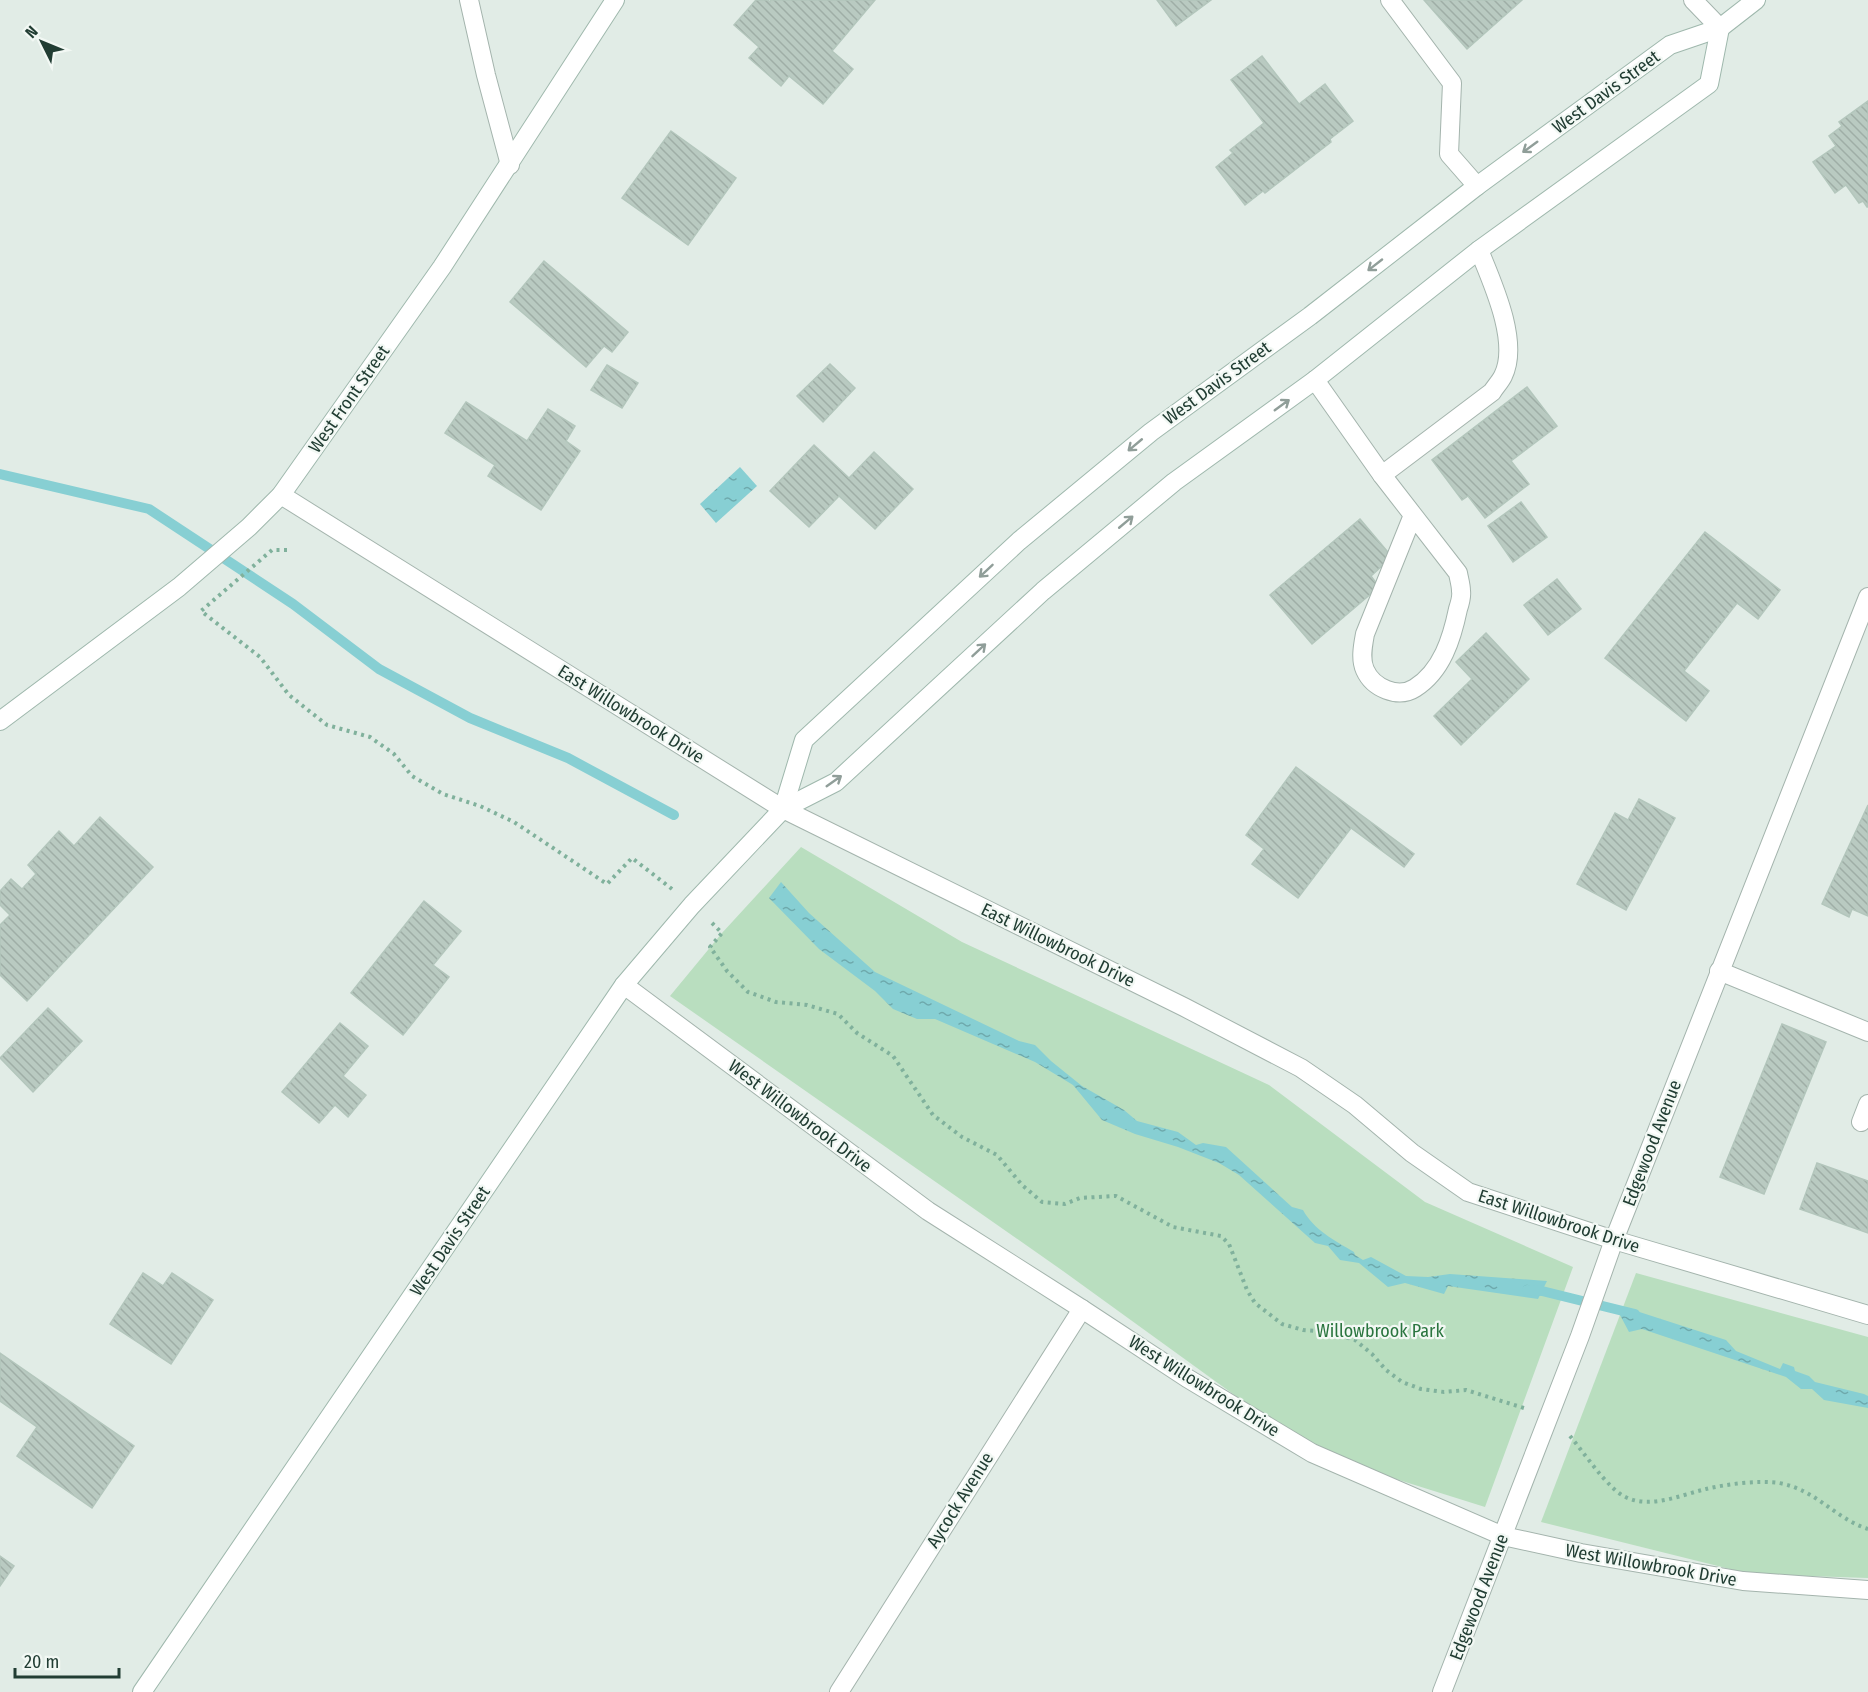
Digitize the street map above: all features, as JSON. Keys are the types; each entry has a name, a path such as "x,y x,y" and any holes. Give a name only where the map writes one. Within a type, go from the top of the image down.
{"street":[{"path":"469,0 510,165"},
{"name":"West Front Street","path":"0,721 180,587 249,527 281,495 442,267 615,0"},
{"path":"1390,0 1452,83 1449,154 1477,186"},
{"path":"1692,0 1720,28"},
{"name":"West Davis Street","path":"783,809 804,740 1019,541 1151,432 1310,316 1477,186 1670,45 1720,28 1756,0"},
{"name":"West Davis Street","path":"142,1692 624,986 692,905 783,809 836,782 1042,591 1174,482 1315,380 1479,250 1709,84 1720,28"},
{"path":"1383,474 1492,392 1504,375 1508,355 1505,320 1479,250"},
{"path":"1315,380 1458,573 1462,593 1454,628 1444,655 1432,673 1414,689 1396,693 1380,688 1365,670 1362,653 1365,634 1413,515"},
{"name":"East Willowbrook Drive","path":"281,495 783,809 1184,1007 1301,1068 1355,1105 1412,1153 1468,1192 1614,1240 1868,1315"},
{"name":"Edgewood Avenue","path":"1442,1692 1580,1336 1614,1240 1868,597"},
{"path":"1719,971 1868,1032"},
{"name":"West Willowbrook Drive","path":"624,986 928,1211 1187,1378 1312,1453 1503,1536 1581,1554 1743,1581 1868,1590"},
{"path":"1861,1122 1868,1104"},
{"name":"Aycock Avenue","path":"839,1692 1082,1309"}],"path":[{"path":"286,550 272,550 201,611 260,657 289,694 327,725 370,737 394,754 412,777 443,795 480,806 514,822 607,884 632,858 692,905 722,933 710,947 727,971 748,992 776,1002 807,1005 838,1014 857,1033 893,1056 933,1115 962,1137 997,1155 1022,1185 1042,1202 1065,1204 1080,1198 1116,1196 1173,1227 1221,1236 1229,1244 1247,1290 1255,1303 1282,1324 1303,1330 1328,1332 1355,1340 1402,1382 1421,1389 1444,1392 1466,1390 1548,1416 1560,1424 1614,1490 1627,1498 1641,1502 1675,1499 1732,1484 1778,1483 1809,1492 1857,1526 1868,1529"}],"green space":[{"name":"Willowbrook Park","path":"801,847 962,942 1269,1085 1425,1202 1573,1267 1485,1507 1316,1454 1063,1271 670,996 722,933"},
{"path":"1636,1273 1868,1337 1868,1578 1750,1574 1541,1522"}],"water":[{"path":"740,467 757,486 716,523 700,504"},
{"path":"781,882 809,913 875,972 1019,1041 1035,1045 1082,1086 1124,1110 1137,1121 1178,1132 1196,1145 1203,1143 1226,1147 1292,1207 1303,1210 1319,1229 1363,1260 1371,1257 1406,1276 1428,1277 1450,1274 1547,1281 1538,1299 1448,1286 1444,1294 1405,1283 1388,1287 1359,1263 1340,1260 1328,1246 1315,1243 1239,1175 1219,1163 1102,1120 1073,1085 1035,1062 935,1019 917,1019 893,1009 875,991 819,949 769,898"},
{"path":"1624,1307 1726,1340 1736,1351 1780,1369 1783,1363 1794,1367 1795,1371 1809,1376 1815,1382 1864,1394 1868,1396 1868,1408 1824,1400 1812,1389 1801,1389 1786,1377 1642,1329 1629,1332 1620,1315"}],"building":[{"path":"756,0 770,2 771,0 875,0 832,51 853,69 823,104 789,76 781,86 749,58 759,47 734,25"},
{"path":"1157,0 1211,0 1176,26"},
{"path":"1424,0 1522,0 1467,49"},
{"path":"1262,56 1299,104 1325,84 1353,121 1330,139 1331,142 1265,193 1263,191 1245,205 1216,167 1233,153 1230,150 1264,123 1231,80"},
{"path":"1868,101 1867,207 1863,201 1859,203 1846,185 1835,193 1813,162 1836,146 1829,136 1842,126 1839,122"},
{"path":"671,131 736,178 688,245 622,198"},
{"path":"544,261 628,332 612,352 604,346 586,367 510,302"},
{"path":"830,364 855,388 823,422 797,396"},
{"path":"607,365 638,383 622,408 591,390"},
{"path":"1527,387 1557,426 1511,461 1529,484 1485,518 1468,496 1462,500 1432,460"},
{"path":"466,402 527,441 548,409 575,426 566,441 580,451 541,510 488,476 495,465 445,433"},
{"path":"814,445 849,478 874,452 913,489 875,529 839,496 809,527 770,491"},
{"path":"1521,502 1547,537 1513,562 1488,526"},
{"path":"1360,519 1392,557 1371,576 1379,587 1312,644 1270,595"},
{"path":"1705,532 1780,590 1758,619 1737,603 1684,671 1709,691 1686,721 1605,658"},
{"path":"1557,579 1581,609 1548,635 1524,605"},
{"path":"1486,633 1529,679 1461,745 1434,716 1472,679 1456,662"},
{"path":"1296,767 1414,854 1404,867 1351,828 1298,898 1252,864 1264,849 1246,835"},
{"path":"1639,799 1675,818 1626,910 1577,884 1615,813 1628,820"},
{"path":"1868,805 1868,916 1852,909 1849,917 1822,904"},
{"path":"100,817 153,867 27,1001 0,975 0,925 10,915 0,905 0,891 11,879 22,889 36,874 28,865 59,831 74,846"},
{"path":"424,901 461,931 433,965 449,977 403,1035 351,993"},
{"path":"48,1008 82,1041 33,1092 0,1058"},
{"path":"340,1023 368,1046 343,1076 366,1095 348,1117 335,1105 319,1123 282,1092"},
{"path":"1782,1024 1826,1042 1764,1194 1720,1177"},
{"path":"1817,1163 1868,1181 1868,1233 1800,1209"},
{"path":"143,1273 163,1286 172,1273 213,1300 171,1364 110,1324"},
{"path":"0,1353 134,1446 92,1508 17,1456 37,1427 0,1401"},
{"path":"0,1556 14,1566 0,1586"}],"waterway":[{"path":"0,474 149,509 293,604 379,669 470,718 568,758 674,815"},
{"path":"1527,1290 1542,1291 1635,1314"}]}
